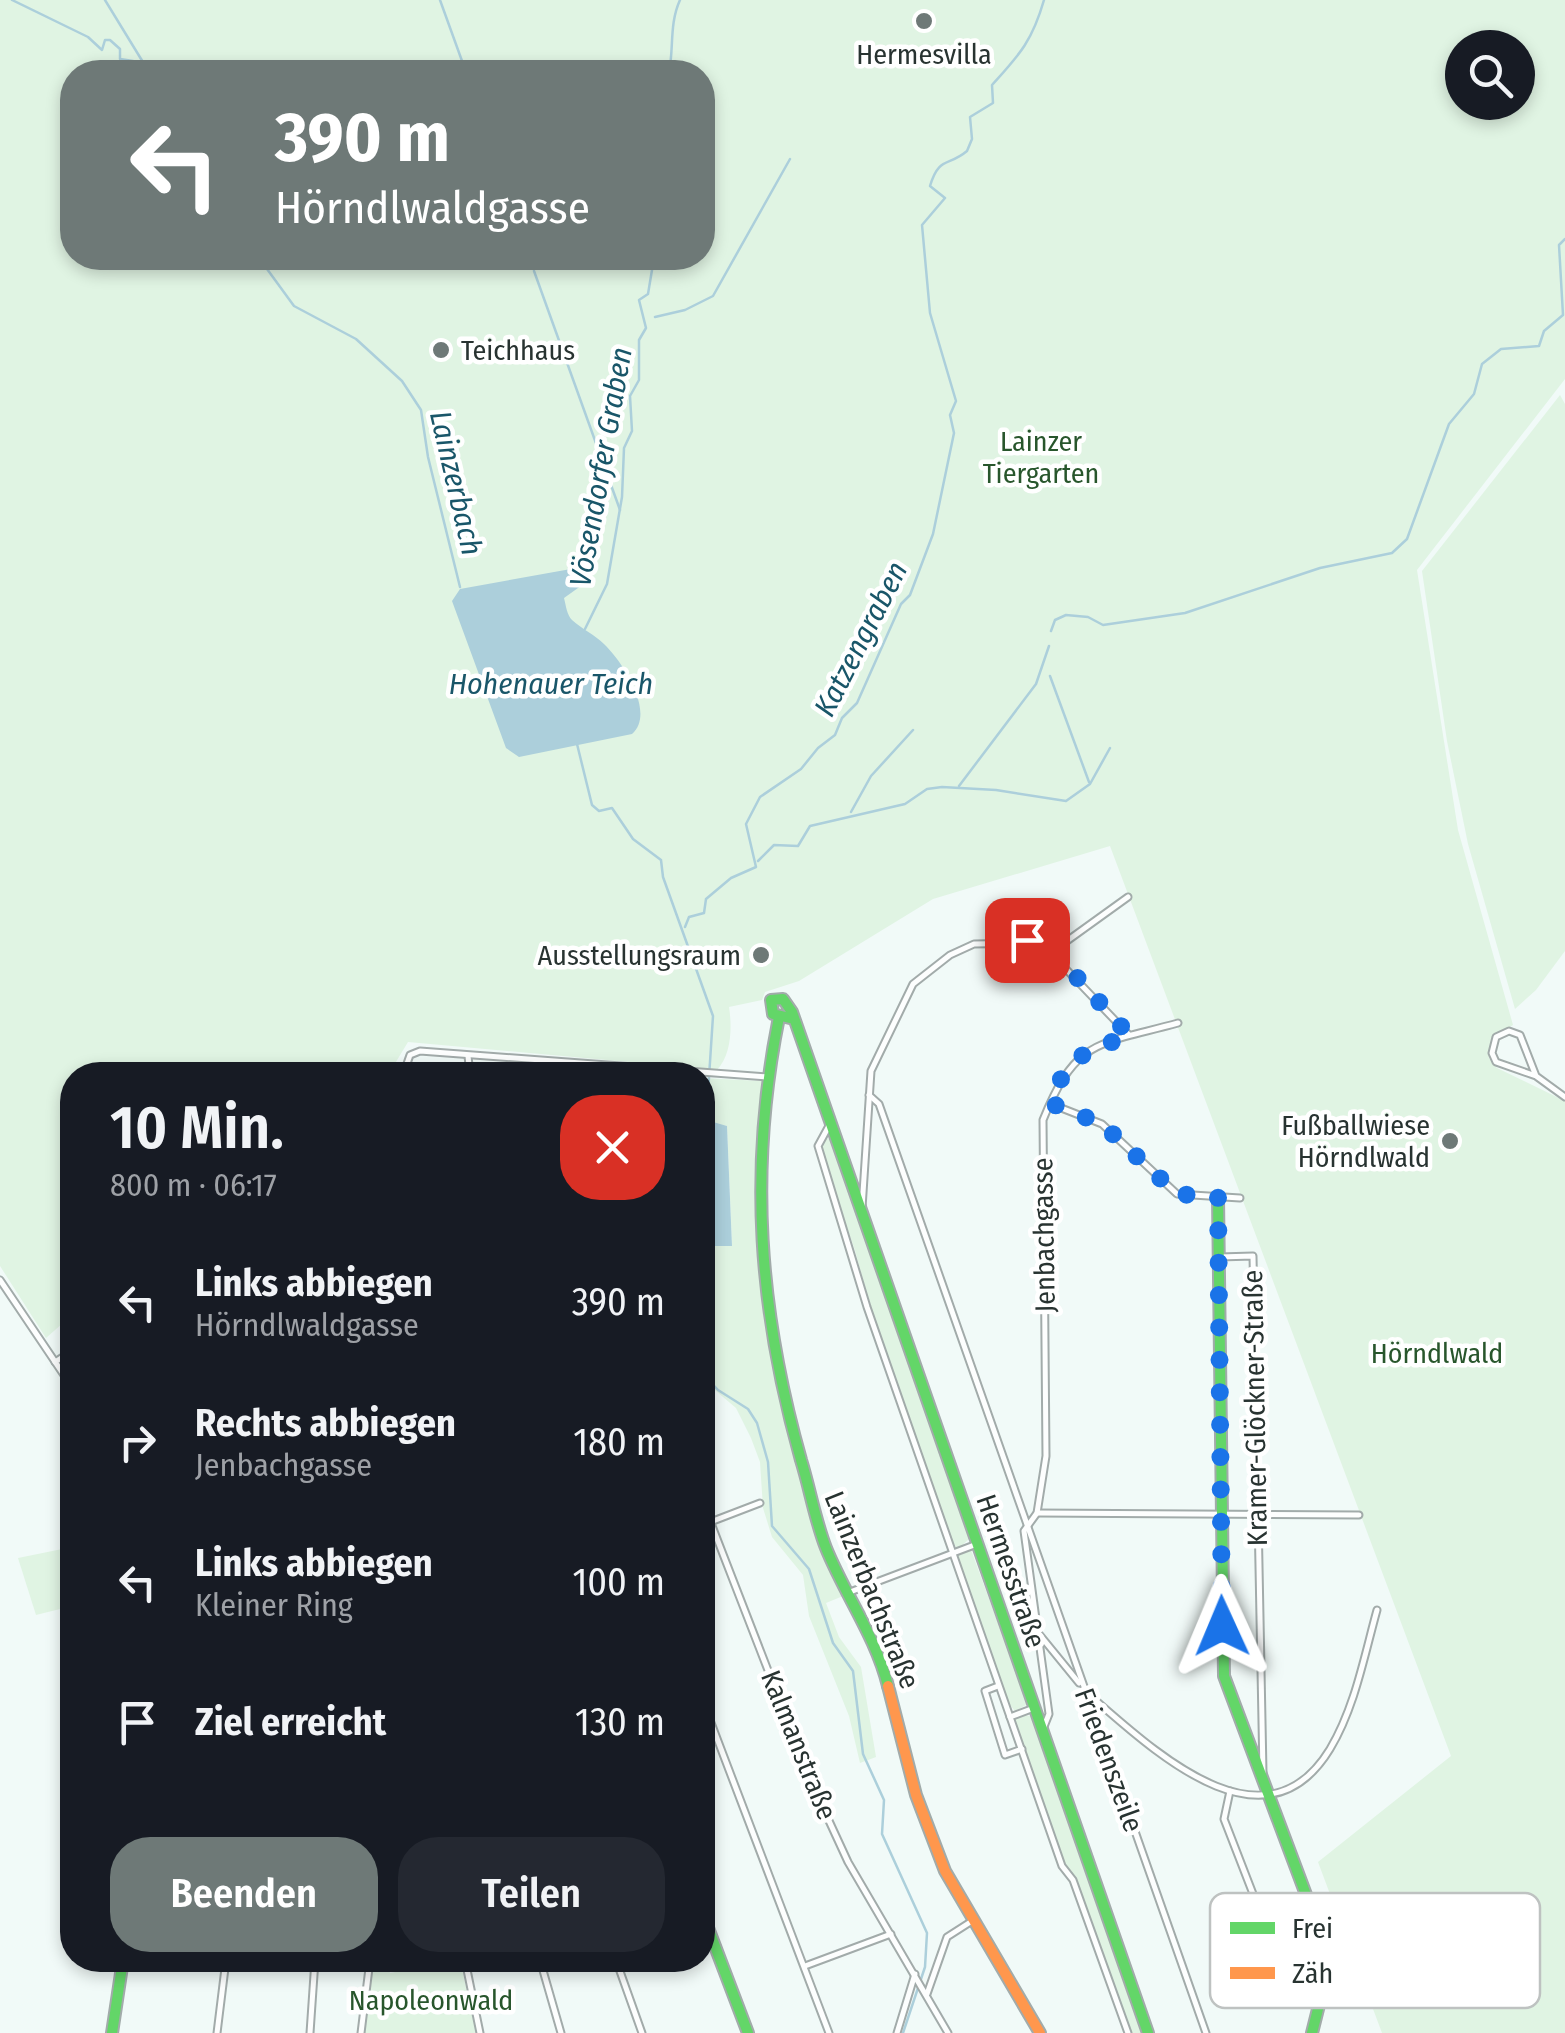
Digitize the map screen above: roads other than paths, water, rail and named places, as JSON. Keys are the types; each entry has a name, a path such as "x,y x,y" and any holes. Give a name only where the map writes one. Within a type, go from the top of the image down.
{"street":[{"path":"1053,951 1128,897"},
{"path":"861,1211 866,1200 871,1071 913,984 930,968 974,944 1027,940 1053,951 1130,1036"},
{"path":"775,997 789,1004 794,1020 770,1010 775,997"},
{"name":"Lainzerbachstraße","path":"779,1017 767,1081 758,1196 770,1326 813,1509 826,1547 883,1665 916,1795 945,1871 1040,2033"},
{"name":"Hermesstraße","path":"794,1020 1148,2033"},
{"name":"Jenbachgasse","path":"1026,1525 1036,1513 1046,1456 1043,1120 1069,1064 1090,1049 1178,1022"},
{"path":"1536,1076 1520,1035 1509,1032 1496,1037 1492,1053 1496,1062 1536,1076 1565,1097"},
{"path":"409,1062 415,1052 549,1062"},
{"path":"468,1056 469,1062"},
{"path":"715,1074 767,1081"},
{"name":"Friedenszeile","path":"869,1094 878,1104 1206,2033"},
{"path":"1050,1103 1102,1124 1177,1194 1240,1198"},
{"name":"Hermesstraße","path":"830,1124 818,1146 867,1307 998,1686 1128,2033"},
{"path":"1218,1197 1224,1676 1306,1893"},
{"name":"Kramer-Glöckner-Straße","path":"1219,1257 1253,1256 1263,1773"},
{"path":"0,1280 60,1369"},
{"path":"55,1362 60,1359"},
{"path":"715,1521 760,1503"},
{"path":"1036,1513 1359,1515"},
{"path":"1026,1525 1049,1714 1043,1731"},
{"name":"Kalmanstraße","path":"715,1527 812,1784 848,1862 925,1990"},
{"path":"850,1592 977,1544"},
{"path":"1038,1633 1085,1692 1155,1750 1230,1792 1271,1796 1309,1772 1331,1746 1354,1698 1377,1610"},
{"name":"Hermesstraße","path":"998,1686 985,1691 1005,1755 1022,1749"},
{"path":"1010,1717 1034,1708"},
{"path":"715,1733 829,2033"},
{"path":"1230,1792 1224,1819 1253,1893"},
{"path":"948,2033 925,1990 947,1937 972,1922"},
{"path":"804,1966 890,1934"},
{"path":"715,1946 748,2033"},
{"path":"112,2033 121,1972"},
{"path":"217,2033 225,1972"},
{"path":"310,2033 314,1972"},
{"path":"361,2033 369,1972"},
{"path":"467,1972 480,2033"},
{"path":"544,1972 562,2033"},
{"path":"620,1972 642,2033"},
{"path":"897,2033 916,1976"},
{"path":"1312,2033 1318,2008"}],"water":[{"name":"Hohenauer Teich","path":"589,568 592,578 564,598 568,613 604,644 628,675 639,701 638,725 632,734 519,757 506,748 452,601 460,589"},
{"path":"715,1123 727,1126 732,1246 715,1246"}],"waterway":[{"name":"Lainzerbach","path":"12,0 88,37 102,50 105,40 110,40 120,49 120,59 126,60"},
{"path":"105,0 142,60"},
{"path":"440,0 462,60"},
{"name":"Vösendorfer Graben","path":"670,60 680,0"},
{"name":"Katzengraben","path":"685,927 689,917 704,913 706,899 731,878 756,867 746,824 760,797 801,769 835,735 842,718 857,703 901,604 910,595 933,534 954,433 950,415 956,401 930,313 922,225 945,198 930,186 941,166 967,151 972,139 970,117 993,103 992,85 1024,47 1044,0"},
{"path":"655,317 685,310 713,296 790,159"},
{"path":"1051,631 1055,620 1066,615 1088,617 1103,625 1185,613 1320,568 1392,553 1407,539 1449,424 1474,394 1482,364 1501,349 1539,346 1544,331 1563,315 1559,245 1565,239"},
{"name":"Lainzerbach","path":"268,270 294,306 356,339 402,381 421,410 428,457 460,587"},
{"name":"Vösendorfer Graben","path":"585,629 607,584 622,497 624,448 632,431 630,396 639,380 639,340 646,328 639,300 648,294 652,270"},
{"path":"534,271 620,510"},
{"path":"959,786 1036,684 1049,646"},
{"path":"1050,676 1089,782"},
{"path":"851,812 871,776 913,730"},
{"name":"Lainzerbach","path":"577,744 592,805 599,811 612,808 633,839 661,860 663,877 713,1016 710,1062"},
{"path":"758,861 774,845 798,846 810,826 905,804 927,789 996,790 1066,801 1090,784 1110,748"},
{"name":"Lainzerbach","path":"715,1387 748,1409 757,1423 768,1462 772,1526 809,1569 833,1643 853,1671 863,1754 884,1800 882,1834 927,1933 925,1967 903,2033"}],"place":[{"name":"Hermesvilla","path":"924,21"},
{"name":"Teichhaus","path":"441,350"},
{"name":"Ausstellungsraum","path":"761,955"},
{"name":"Fußballwiese Hörndlwald","path":"1450,1141"}],"park label":[{"name":"Lainzer Tiergarten","path":"1041,457"},
{"name":"Hörndlwald","path":"1437,1353"},
{"name":"Napoleonwald","path":"431,2000"}]}
